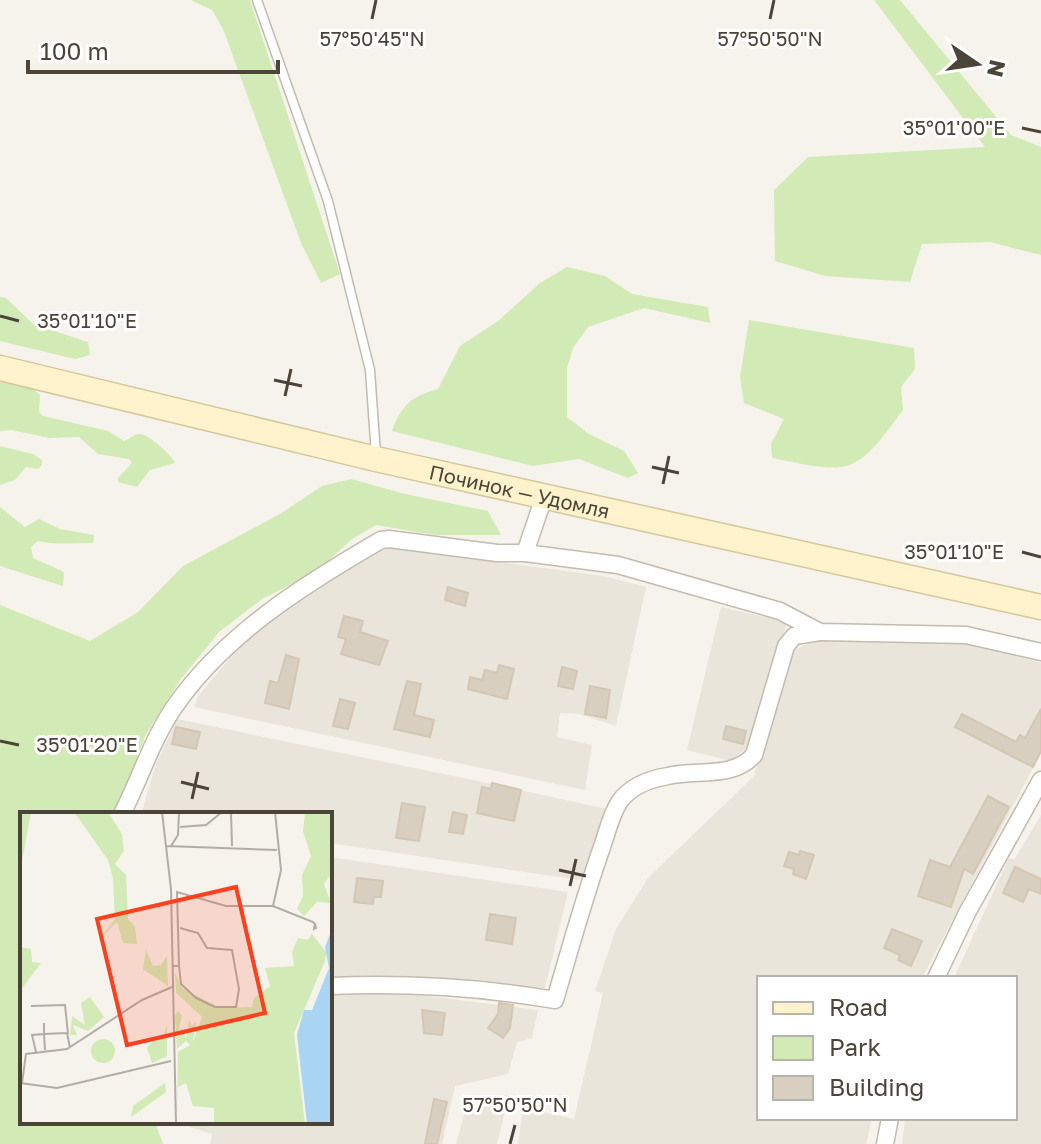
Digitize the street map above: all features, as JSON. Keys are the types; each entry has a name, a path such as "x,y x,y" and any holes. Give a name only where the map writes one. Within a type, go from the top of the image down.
{"main road":[{"name":"Починок — Удомля","path":"0,368 376,459 1041,607"}],"street":[{"path":"525,553 544,497"},
{"path":"123,812 146,759 173,710 203,672 246,630 331,570 389,539 618,565 780,611 820,632"},
{"path":"332,986 402,983 494,990 555,1000 588,886 618,803 636,787 652,780 687,773 736,770 747,764 754,755 786,646 794,636 820,632 966,635 1041,652"},
{"path":"937,976 967,913 1041,780"},
{"path":"885,1144 890,1120"}],"lane":[{"path":"257,0 328,201 370,370 376,459"}],"shaded area":[{"path":"387,547 603,576 646,587 616,726 579,714 560,713 557,737 592,745 585,790 194,707 198,696 245,640 325,583"},
{"path":"721,607 787,622 754,742 731,761 687,750"},
{"path":"815,640 973,643 1041,663 1041,753 923,976 757,976 757,1120 872,1120 866,1144 518,1144 523,1108 574,1119 603,993 595,991 616,929 648,878 754,776 794,650"},
{"path":"177,719 607,809 586,871 579,880 332,843 332,812 142,811 156,764"},
{"path":"1041,815 1041,1144 902,1144 905,1120 1017,1120 1017,976 955,976 1009,858 1014,860"},
{"path":"332,857 568,892 545,988 417,977 332,980"},
{"path":"332,993 403,993 538,1010 532,1038 517,1042 508,1074 455,1086 442,1144 210,1144 212,1134 180,1124 332,1124"},
{"path":"509,1094 497,1144 456,1144 466,1108"}],"green space":[{"path":"191,0 250,0 340,274 321,283 301,243 223,29 212,10"},
{"path":"874,0 900,0 1011,135 1041,147 1041,255 990,242 922,244 910,282 825,276 775,261 774,190 808,157 985,147"},
{"path":"567,267 605,276 632,294 708,307 710,323 644,308 588,327 573,348 567,368 567,417 589,434 624,451 638,473 628,478 579,459 533,466 392,431 399,414 409,403 438,389 460,346 498,321 540,283"},
{"path":"0,297 6,298 33,324 88,342 90,355 75,359 0,341"},
{"path":"749,320 914,348 915,369 901,387 903,410 861,459 835,468 772,458 771,444 784,419 744,403 740,377"},
{"path":"0,382 34,390 40,395 39,412 43,416 108,431 124,441 136,434 145,435 175,463 150,470 137,487 118,482 132,463 129,459 98,454 79,437 49,438 12,430 0,431"},
{"path":"0,446 33,454 42,460 42,465 38,469 26,467 15,480 0,485"},
{"path":"351,479 488,511 501,535 436,535 376,525 352,539 316,572 262,599 219,632 181,679 146,734 123,799 115,812 20,812 20,1124 156,1124 163,1144 0,1144 0,605 90,641 138,612 183,566 280,514 322,486"},
{"path":"0,507 25,527 39,519 60,529 94,535 93,543 38,541 31,547 33,558 64,572 63,586 0,566"}],"building":[{"path":"448,587 468,593 465,606 445,600"},
{"path":"344,616 363,621 360,632 388,641 379,665 341,654 346,639 338,637"},
{"path":"286,655 299,659 289,709 265,703 270,681 278,683"},
{"path":"499,665 514,669 507,699 468,689 470,677 482,680 485,670 497,673"},
{"path":"562,667 577,671 573,689 558,686"},
{"path":"407,681 421,684 414,715 434,720 430,737 394,729"},
{"path":"590,686 610,690 606,718 585,714"},
{"path":"340,699 355,703 348,729 333,726"},
{"path":"1041,709 1041,751 1033,767 955,727 962,714 1016,742 1020,735 1025,738"},
{"path":"726,726 746,731 743,744 723,739"},
{"path":"176,727 200,732 196,749 172,744"},
{"path":"492,783 521,790 514,821 477,813 482,787 491,789"},
{"path":"988,796 1009,807 973,874 964,869 951,907 918,896 930,860 950,867"},
{"path":"402,803 425,807 419,841 396,838"},
{"path":"453,812 467,815 463,834 449,832"},
{"path":"800,851 814,855 806,879 793,874 794,869 784,866 789,852 799,855"},
{"path":"1015,867 1041,879 1041,894 1029,889 1023,902 1003,893"},
{"path":"357,878 383,881 381,897 374,897 373,904 354,902"},
{"path":"490,914 516,918 512,944 486,940"},
{"path":"892,929 922,941 911,966 898,960 900,955 884,948"},
{"path":"499,1003 513,1005 510,1028 503,1038 488,1028 498,1014"},
{"path":"422,1010 445,1013 442,1035 424,1033"},
{"path":"434,1099 447,1102 437,1144 425,1144"}]}
